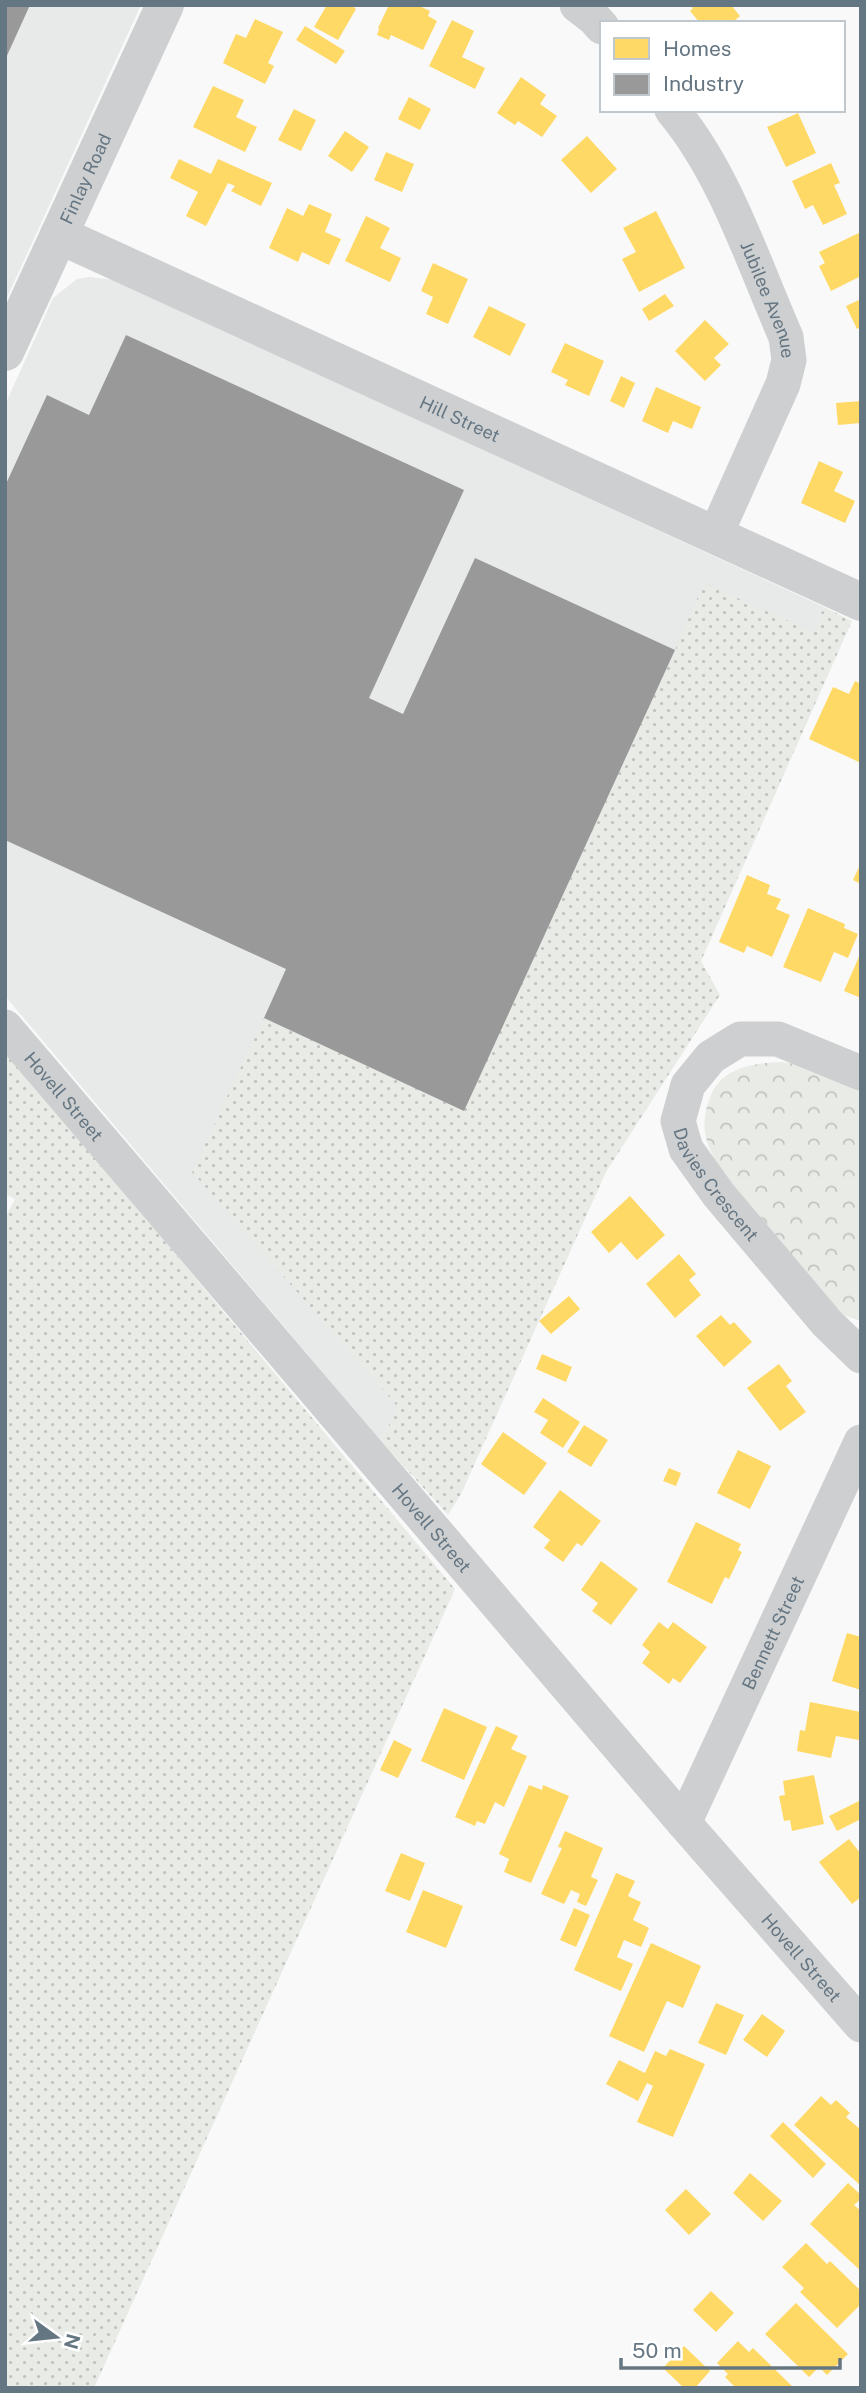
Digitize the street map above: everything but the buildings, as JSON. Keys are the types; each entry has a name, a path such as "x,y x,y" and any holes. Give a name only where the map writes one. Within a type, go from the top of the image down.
{"street":[{"name":"Finlay Road","path":"5,352 165,5"},
{"path":"577,5 600,25"},
{"name":"Jubilee Avenue","path":"674,112 690,132 718,179 786,337 789,360 773,411 715,536"},
{"name":"Hill Street","path":"59,235 861,603"},
{"name":"Hovell Street","path":"5,1027 684,1823 861,2025"},
{"name":"Davies Crescent","path":"861,1073 778,1039 740,1039 711,1057 688,1084 678,1121 686,1149 719,1195 827,1323 861,1356"},
{"name":"Bennett Street","path":"684,1823 861,1442"}],"shaded area":[{"path":"5,5 141,5 5,302"},
{"path":"89,277 115,280 824,607 692,917 380,1440 5,996 5,405 53,298 77,279"}],"green space":[{"path":"704,583 813,632 824,607 852,621 701,961 720,995 606,1172 461,1494 448,1515 380,1440 399,1408 192,1172 264,1018 464,1110"},
{"path":"5,1050 455,1589 94,2388 5,2388 5,1218 15,1199 5,1194"},
{"path":"781,1062 798,1064 861,1089 861,1321 846,1316 837,1309 733,1186 708,1145 705,1132 706,1112 717,1084 741,1068"}]}
